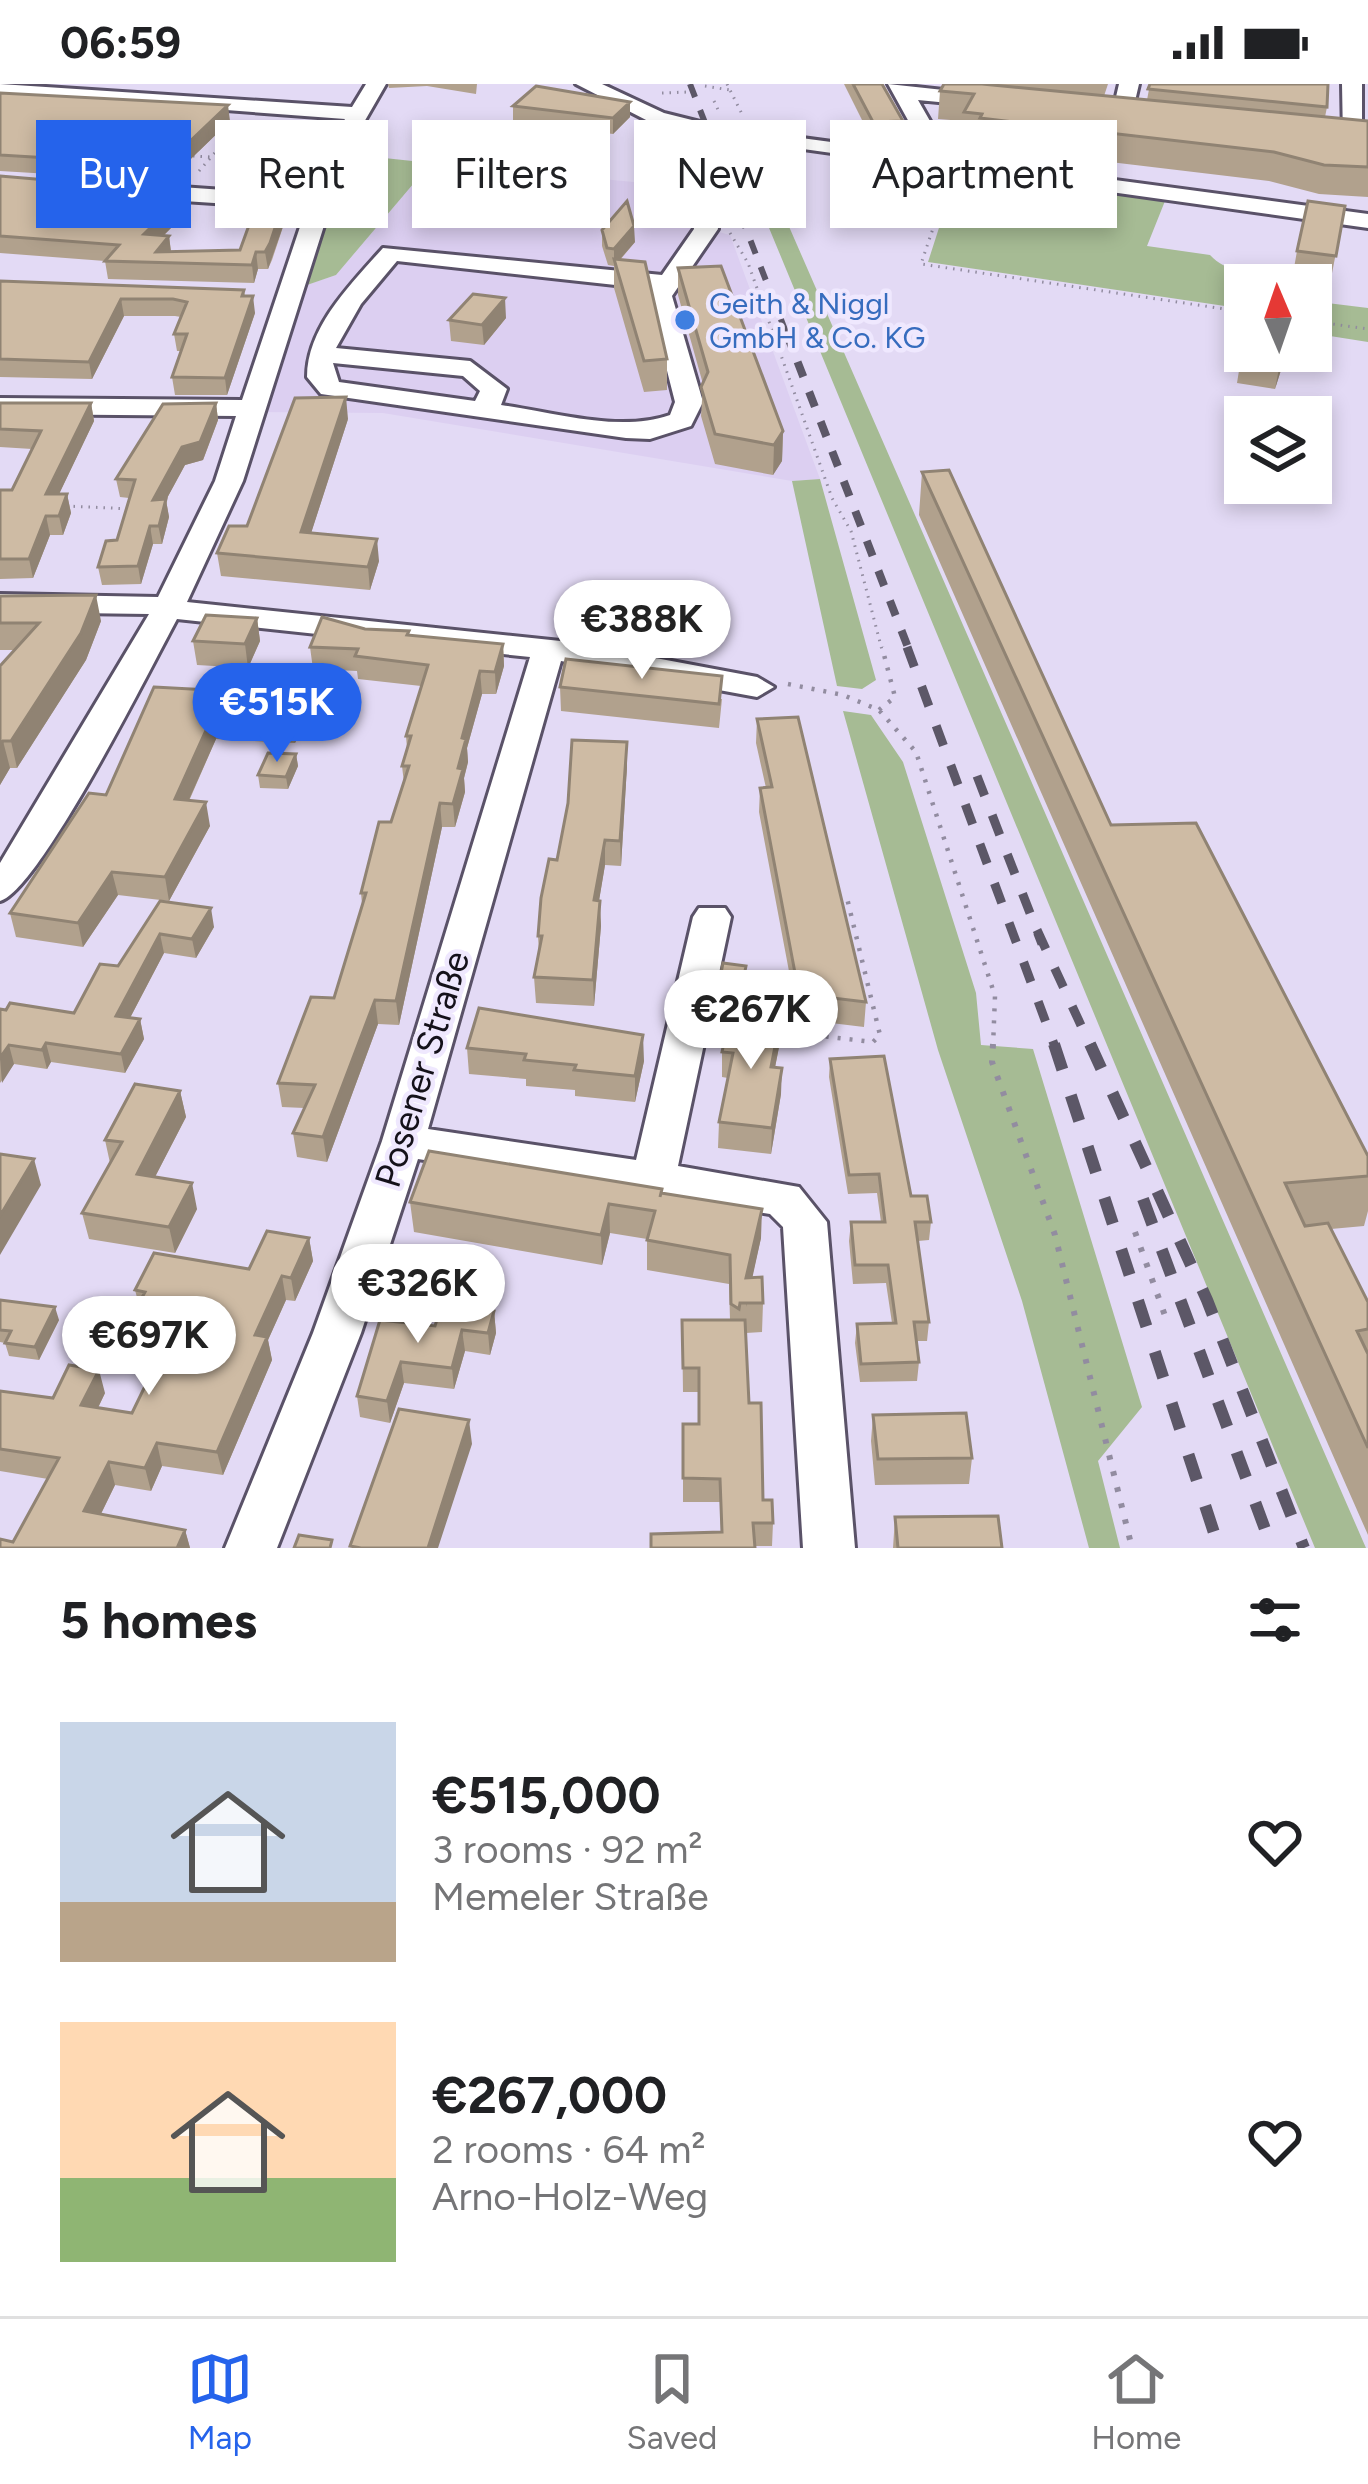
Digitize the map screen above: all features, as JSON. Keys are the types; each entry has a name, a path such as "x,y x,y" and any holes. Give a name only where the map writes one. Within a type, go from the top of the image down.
{"street":[{"path":"153,84 358,108"},
{"path":"352,120 376,84"},
{"path":"586,84 667,120"},
{"path":"1121,114 1129,84"},
{"path":"1326,135 1361,138 1352,84"},
{"path":"0,87 358,108"},
{"path":"901,88 1013,104"},
{"path":"901,88 919,120"},
{"path":"1117,188 1368,220"},
{"path":"0,889 36,840 168,608 229,481 312,228"},
{"path":"671,284 391,253 350,301 320,354 320,377 330,388 626,430 650,430 681,420 689,402 660,302 706,228"},
{"path":"254,296 290,296"},
{"path":"0,406 255,408"},
{"path":"0,603 135,602 548,651 755,687"},
{"name":"Posener Straße","path":"251,1548 337,1333 403,1141 548,651"},
{"path":"653,1180 712,917"},
{"path":"403,1141 783,1199 805,1222 829,1548"}],"path":[{"path":"705,86 728,87 741,120"},
{"path":"672,94 688,92"},
{"path":"713,102 723,113"},
{"path":"237,120 246,112"},
{"path":"191,181 215,153"},
{"path":"191,155 212,157"},
{"path":"723,228 732,234 748,263 832,498 851,531 896,697 879,710"},
{"path":"933,228 921,264 1224,309"},
{"path":"1332,324 1368,329"},
{"path":"47,505 142,510"},
{"path":"755,687 771,682 820,689 879,710 916,752 995,996 992,1062 1055,1235 1132,1548"},
{"path":"758,1028 873,1042 880,1035 847,898"},
{"path":"1135,1232 1168,1324"}],"shaded area":[{"path":"610,180 634,182 634,228 704,228 730,235 820,479 792,481 383,413 243,412 285,292 336,275 376,228 388,228 388,214 412,185 412,228 610,228"}],"green space":[{"path":"388,158 412,161 412,185 388,214"},
{"path":"1117,195 1165,201 1147,246 1210,255 1224,265 1224,306 928,262 939,228 1117,228"},
{"path":"324,228 376,228 336,275 307,285"},
{"path":"769,228 790,228 1366,1548 1315,1548"},
{"path":"1332,304 1368,308 1368,342 1332,336"},
{"path":"820,479 876,680 862,689 837,686 792,481"},
{"path":"843,711 871,715 903,762 976,993 981,1045 1033,1049 1142,1407 1098,1461 1120,1548 1089,1548 1022,1301 938,1050"}],"building":[{"path":"853,84 882,84 902,120 872,120"},
{"path":"944,84 982,84 1368,121 1368,167 1324,165 1274,152 1117,134 1117,120 980,118 982,114 964,112 974,94 940,91"},
{"path":"1150,84 1328,84 1327,107 1148,89"},
{"path":"536,86 630,102 613,118 513,106"},
{"path":"0,93 228,105 191,140 191,120 36,120 36,157 0,155"},
{"path":"0,176 36,179 36,228 150,228 144,234 169,236 156,252 240,250 248,228 275,228 265,252 256,252 252,265 105,261 119,245 0,236"},
{"path":"627,201 634,226 614,249 607,248 602,230 610,228 610,221"},
{"path":"1308,201 1345,206 1336,256 1297,251"},
{"path":"614,259 645,262 667,359 644,361"},
{"path":"721,266 783,431 774,445 715,434 701,387 708,372 678,268"},
{"path":"0,281 244,290 242,296 253,296 225,378 172,377 187,334 174,334 187,302 121,299 89,362 0,359"},
{"path":"473,294 505,298 482,325 449,320"},
{"path":"346,397 301,532 377,539 368,567 217,553 229,526 247,526 295,398"},
{"path":"0,403 91,403 46,494 67,494 59,516 46,516 29,559 0,559 0,490 12,490 41,431 0,429"},
{"path":"216,403 200,442 182,447 153,500 166,499 159,526 150,526 138,566 98,567 106,541 117,540 135,480 116,479 163,404"},
{"path":"949,470 1111,825 1196,823 1368,1156 1368,1176 1285,1183 1305,1226 1328,1223 1368,1302 1368,1329 1357,1331 1368,1354 1368,1448 922,472"},
{"path":"96,595 81,633 11,741 0,746 0,666 39,623 0,623 0,596"},
{"path":"206,615 257,618 245,644 193,641"},
{"path":"322,617 365,629 503,644 495,672 480,671 462,738 466,739 458,768 463,769 453,804 440,803 396,1001 375,1000 323,1137 293,1133 315,1085 278,1083 311,997 334,998 366,893 361,893 379,822 391,822 409,766 402,766 411,736 406,736 428,665 355,656 358,649 310,647"},
{"path":"566,659 722,676 719,704 560,687"},
{"path":"154,687 301,695 292,720 212,717 175,799 206,802 165,877 112,872 78,923 10,913 89,793 106,795"},
{"path":"798,717 866,1002 799,994 760,788 772,787 757,719"},
{"path":"572,740 627,742 620,841 605,840 594,900 600,901 593,980 534,977 542,936 538,936 541,898 549,859 557,860 568,803"},
{"path":"268,753 296,754 286,777 258,775"},
{"path":"160,901 211,908 192,939 160,934 116,1016 140,1019 121,1054 46,1043 42,1050 9,1045 0,1058 0,1009 6,1010 10,1003 74,1013 100,964 118,966"},
{"path":"723,963 746,966 739,1000 716,998"},
{"path":"479,1008 643,1035 635,1076 574,1070 576,1065 524,1060 526,1054 467,1048"},
{"path":"730,1015 780,1021 771,1067 782,1068 772,1128 719,1122 733,1053 722,1052"},
{"path":"884,1056 911,1196 927,1196 931,1222 915,1222 929,1322 914,1322 919,1362 861,1364 857,1324 896,1323 888,1265 855,1265 851,1222 885,1222 879,1174 849,1175 830,1059"},
{"path":"135,1084 180,1091 137,1174 192,1183 169,1227 82,1213 122,1142 105,1140"},
{"path":"429,1151 762,1209 746,1278 762,1277 763,1303 740,1303 739,1309 731,1304 730,1255 647,1240 655,1211 609,1204 601,1235 410,1202"},
{"path":"0,1154 34,1159 0,1216"},
{"path":"267,1231 309,1238 291,1278 282,1276 255,1335 267,1337 217,1452 157,1443 145,1468 109,1462 84,1511 185,1530 177,1548 0,1548 0,1539 13,1542 59,1458 0,1449 0,1391 53,1398 69,1365 99,1370 81,1405 132,1413 183,1308 140,1301 145,1292 135,1290 154,1253 249,1269"},
{"path":"0,1300 55,1307 35,1347 5,1343 11,1331 0,1330"},
{"path":"442,1304 494,1311 488,1333 462,1330 452,1368 401,1362 387,1401 357,1396 380,1320 435,1326"},
{"path":"682,1320 745,1320 749,1403 761,1403 763,1500 772,1500 773,1523 753,1523 755,1548 651,1548 651,1534 722,1532 720,1479 683,1478 683,1424 699,1424 699,1368 683,1368"},
{"path":"399,1409 469,1420 428,1548 350,1546"},
{"path":"966,1413 972,1458 878,1459 873,1415"},
{"path":"998,1516 1002,1548 898,1548 895,1517"},
{"path":"299,1535 332,1540 330,1548 294,1548"}],"railway":[{"path":"690,84 787,335"},
{"path":"786,332 909,650"},
{"path":"907,647 1055,1047"},
{"path":"977,776 1042,944"},
{"path":"1037,930 1091,1047"},
{"path":"1090,1044 1207,1300 1304,1548"},
{"path":"1055,1047 1219,1548"},
{"path":"1143,1199 1272,1548"}],"place":[{"name":"Geith & Niggl GmbH & Co. KG","path":"685,320"}]}
